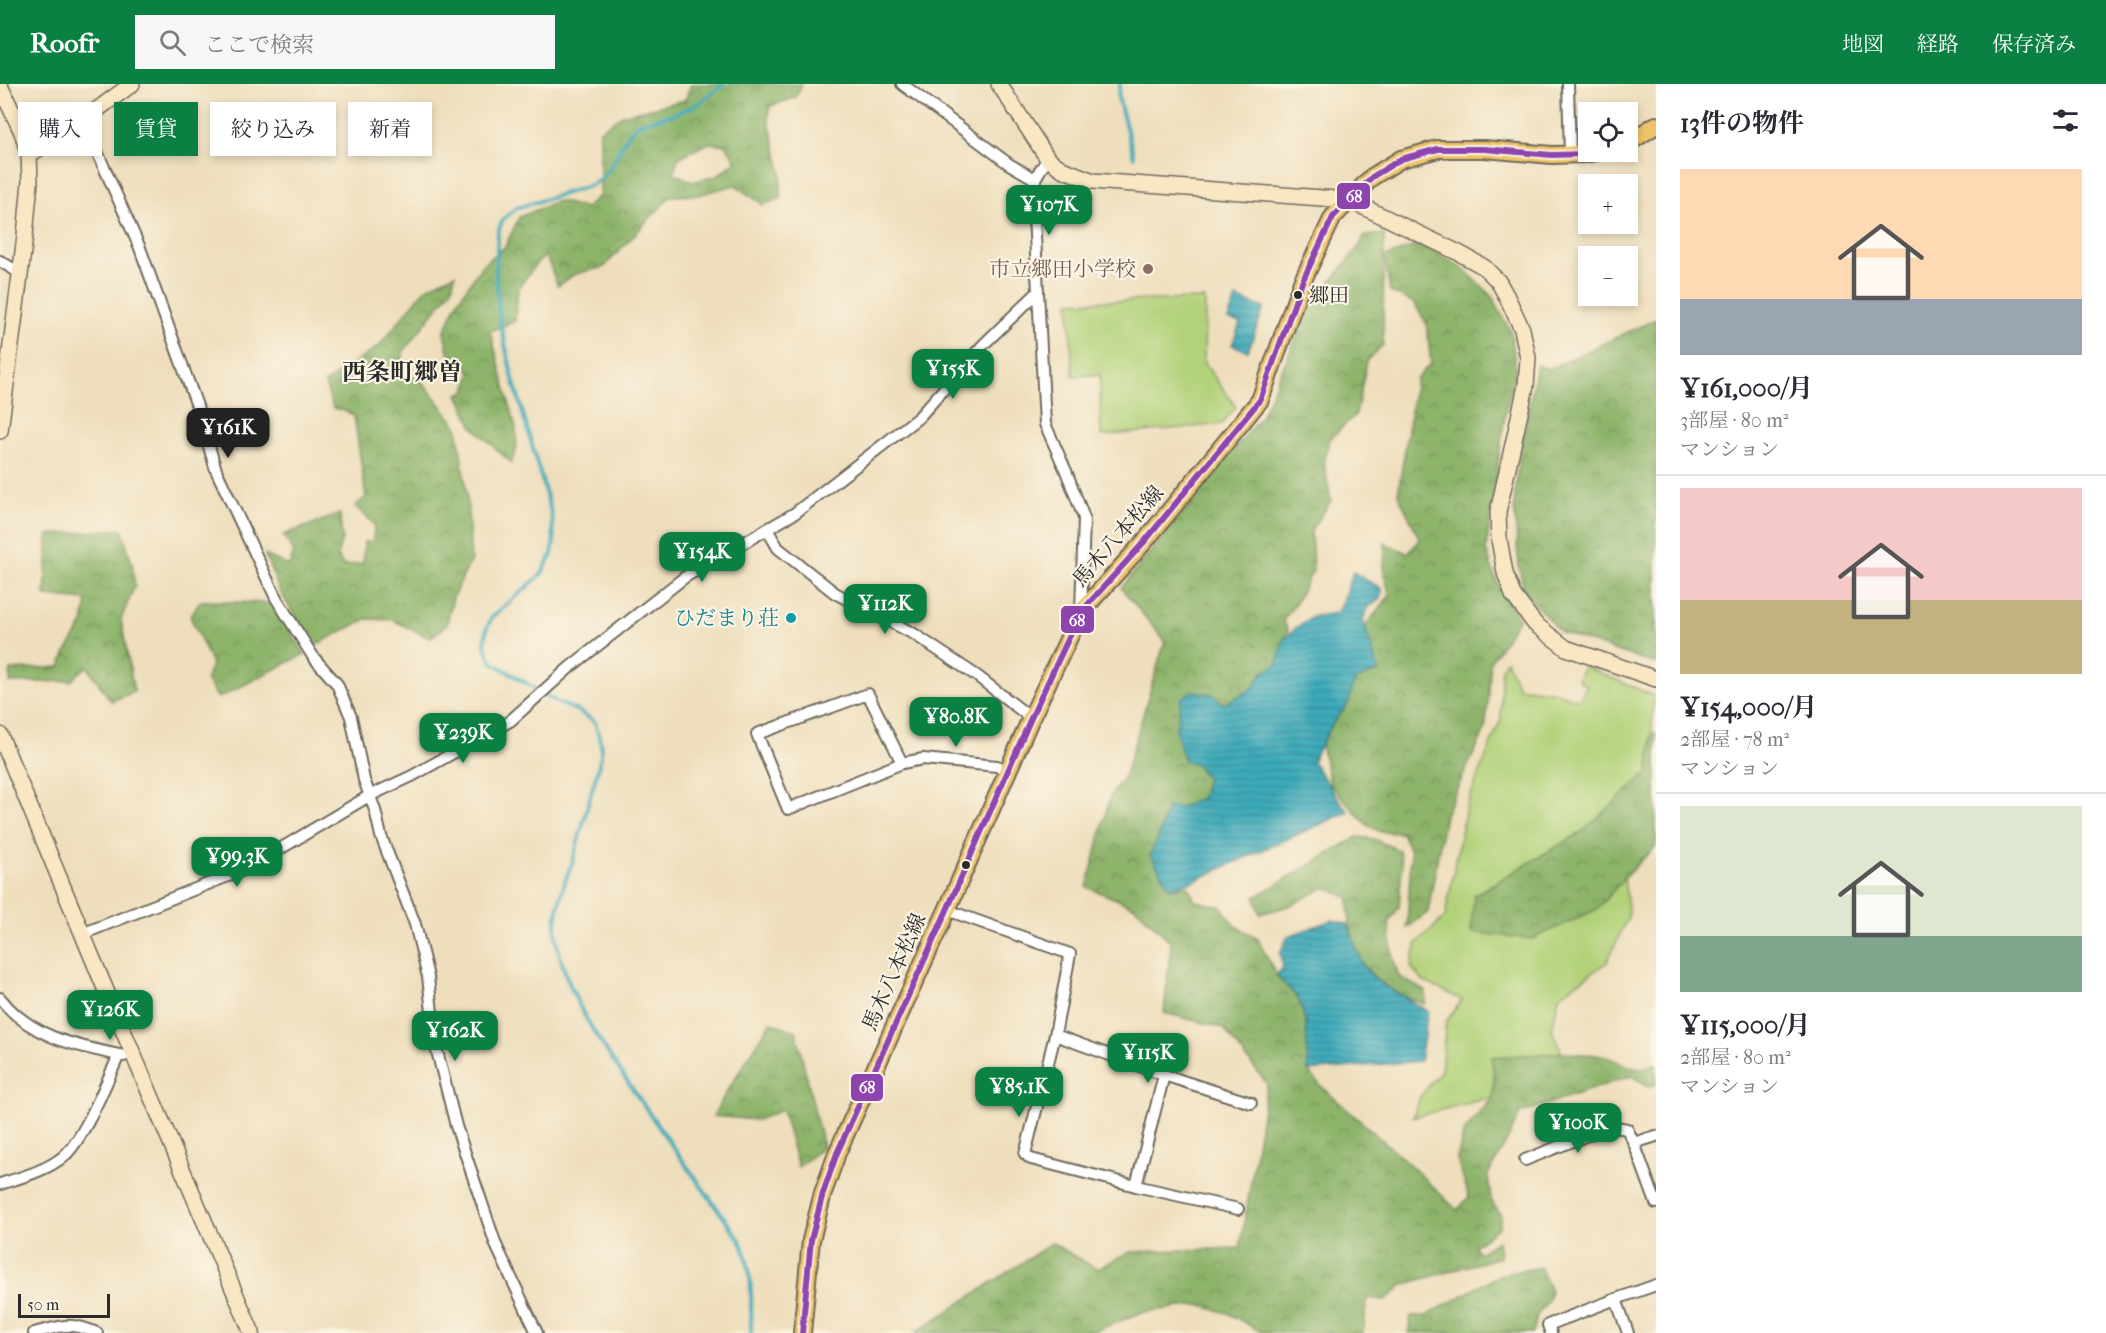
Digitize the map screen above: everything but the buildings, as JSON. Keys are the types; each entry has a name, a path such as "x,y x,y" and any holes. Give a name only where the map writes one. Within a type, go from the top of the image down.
{"main road":[{"path":"1638,137 1656,125"},
{"name":"馬木八本松線","path":"802,1333 808,1263 823,1193 837,1153 947,910 1030,718 1082,612 1145,541 1260,400 1302,282 1333,217 1372,177 1401,159 1438,149 1578,153"}],"street":[{"path":"102,106 132,84"},
{"path":"902,84 1009,164 1035,179"},
{"path":"999,84 1048,159 1062,169 1093,180 1349,200 1484,267 1498,281 1522,329 1528,358 1526,386 1498,512 1504,573 1513,595 1535,624 1566,648 1656,679"},
{"path":"1568,84 1570,154"},
{"path":"0,86 18,124"},
{"path":"0,431 30,182 29,156"},
{"path":"99,156 140,248 197,406 216,470 276,598 309,651 337,684 351,717 364,780 381,836 415,924 428,977 436,1047 456,1126 496,1245 537,1333"},
{"path":"1048,159 1035,179 1034,216 1045,424 1084,518 1082,612"},
{"path":"0,261 20,273"},
{"path":"82,934 248,868 369,796 412,776 510,722 554,682 685,577 795,513 919,417 984,344 1037,293"},
{"path":"766,529 778,548 835,593 914,634 977,676 1030,718"},
{"path":"902,763 868,694 757,734 788,809 902,763 923,759 997,766 1008,770"},
{"path":"0,735 82,934 127,1056 252,1333"},
{"path":"947,910 1070,954 1055,1035 1025,1154 1031,1159 1238,1209"},
{"path":"0,998 12,1014 24,1023 54,1038 127,1056"},
{"path":"1055,1035 1164,1075 1251,1103"},
{"path":"0,1184 27,1175 63,1157 77,1141 127,1056"},
{"path":"1136,1186 1164,1075"},
{"path":"1525,1160 1610,1126 1627,1129 1656,1203"},
{"path":"1634,1143 1656,1136"},
{"path":"1551,1333 1548,1325 1656,1285"},
{"path":"1616,1299 1628,1333"},
{"path":"34,1333 79,1325 97,1333"}],"green space":[{"path":"691,84 802,84 795,98 770,106 768,117 781,170 781,198 763,205 735,185 698,195 671,196 604,267 575,274 558,286 546,256 537,263 518,289 515,321 490,331 516,428 517,448 511,463 473,427 458,394 466,391 471,373 463,362 449,355 444,332 458,301 483,264 505,247 519,217 558,201 586,208 600,195 600,130 622,115 685,100","holes":["709,143 726,145 736,161 717,176 693,182 674,173 678,158"]},
{"path":"1384,234 1383,345 1367,361 1356,414 1330,439 1324,463 1331,501 1311,530 1313,570 1295,604 1283,620 1288,631 1283,640 1278,665 1262,673 1252,689 1224,704 1212,694 1192,691 1181,699 1198,766 1207,779 1202,798 1179,808 1167,807 1151,855 1170,888 1188,886 1195,901 1222,907 1233,924 1258,939 1276,975 1298,998 1306,1022 1308,1071 1325,1090 1407,1162 1457,1210 1469,1197 1457,1159 1464,1132 1493,1097 1494,1075 1491,1057 1562,1053 1601,1055 1636,1069 1656,1065 1656,1084 1649,1086 1631,1076 1520,1113 1488,1175 1491,1200 1501,1216 1499,1227 1474,1246 1479,1253 1498,1241 1500,1257 1402,1285 1387,1300 1367,1298 1363,1333 1263,1333 1228,1313 1198,1305 1143,1312 1089,1333 915,1333 1052,1243 1097,1269 1129,1252 1240,1248 1267,1084 1223,1028 1164,1013 1171,942 1135,907 1087,887 1110,797 1125,775 1165,641 1121,588 1262,415 1309,309 1365,236"},
{"path":"1420,244 1463,268 1491,295 1511,332 1516,370 1505,414 1486,550 1498,585 1519,619 1490,662 1485,730 1445,814 1428,912 1407,928 1411,853 1402,833 1381,832 1367,825 1330,784 1321,744 1348,704 1355,680 1378,671 1365,627 1390,595 1384,575 1385,543 1408,553 1420,540 1398,494 1416,379 1431,363 1426,322 1413,302 1390,292 1385,257"},
{"path":"455,274 452,289 403,352 402,372 422,381 457,426 467,495 471,560 453,597 447,624 430,638 393,620 366,619 314,646 280,592 265,555 289,566 294,552 283,535 340,514 342,539 337,556 344,566 363,563 364,542 372,542 375,525 355,506 366,497 354,416 346,411 333,408 325,383 379,346 426,288"},
{"path":"1205,299 1204,363 1236,407 1222,424 1101,436 1100,375 1073,376 1069,302"},
{"path":"1656,319 1656,664 1560,632 1524,591 1519,566 1514,506 1517,472 1537,365 1549,369"},
{"path":"122,529 132,564 135,586 121,619 134,692 111,701 87,666 71,681 10,683 10,670 60,667 83,624 87,600 45,596 48,535"},
{"path":"201,601 271,603 305,654 218,698 206,680 212,664 190,616"},
{"path":"1506,660 1518,687 1557,692 1579,700 1587,685 1578,680 1584,666 1654,696 1649,771 1582,832 1474,895 1596,910 1624,878 1629,915 1607,962 1559,996 1552,1030 1562,1053 1492,1057 1493,1097 1413,1117 1420,1097 1441,1071 1446,1022 1462,1000 1423,981 1411,967 1417,943 1445,917 1466,807 1501,719 1501,670"},
{"path":"1652,732 1656,734 1656,846 1596,910 1532,939 1471,932 1474,895 1582,832 1649,771"},
{"path":"1357,837 1373,839 1399,850 1402,865 1399,907 1389,922 1392,954 1399,977 1425,991 1425,1004 1389,989 1365,967 1352,937 1349,898 1325,887 1292,905 1260,914 1255,897"},
{"path":"771,1022 796,1031 823,1147 798,1167 782,1110 757,1120 713,1116"},
{"path":"1540,1267 1551,1291 1547,1303 1537,1315 1533,1333 1408,1333 1411,1316 1426,1316 1499,1275"}],"water":[{"path":"1236,298 1264,308 1248,351 1232,345 1240,323 1228,319"},
{"path":"1353,572 1382,589 1381,599 1368,607 1363,620 1379,671 1355,680 1348,704 1334,722 1312,761 1348,812 1191,882 1170,888 1150,855 1159,836 1167,807 1179,808 1202,798 1207,779 1198,766 1184,761 1176,729 1181,699 1192,691 1212,694 1224,704 1252,689 1262,673 1277,665 1283,640 1297,627 1314,616 1338,613"},
{"path":"1332,920 1348,924 1363,966 1378,982 1428,1011 1420,1061 1308,1071 1306,1022 1298,998 1276,975 1283,968 1280,953 1288,936"}],"waterway":[{"path":"724,84 698,104 677,113 637,124 628,135 607,173 592,185 517,208 503,219 498,232 496,274 500,321 512,375 551,512 554,539 552,554 541,575 492,617 486,630 485,646 492,662 555,701 578,711 595,722 601,744 601,757 572,864 560,899 556,928 560,956 575,997 607,1052 740,1240 750,1274 751,1333"},
{"path":"1120,84 1118,97 1134,157"}],"transit line":[{"name":"68","path":"802,1333 811,1240 823,1193 837,1153 1031,718 1081,612 1145,541 1260,400 1302,282 1333,217 1372,177 1401,159 1438,149 1578,154"}],"place":[{"name":"市立郷田小学校","path":"1148,269"},
{"name":"郷田","path":"1298,295"},
{"name":"ひだまり荘","path":"791,618"}],"district":[{"name":"西条町郷曽","path":"402,372"}]}
